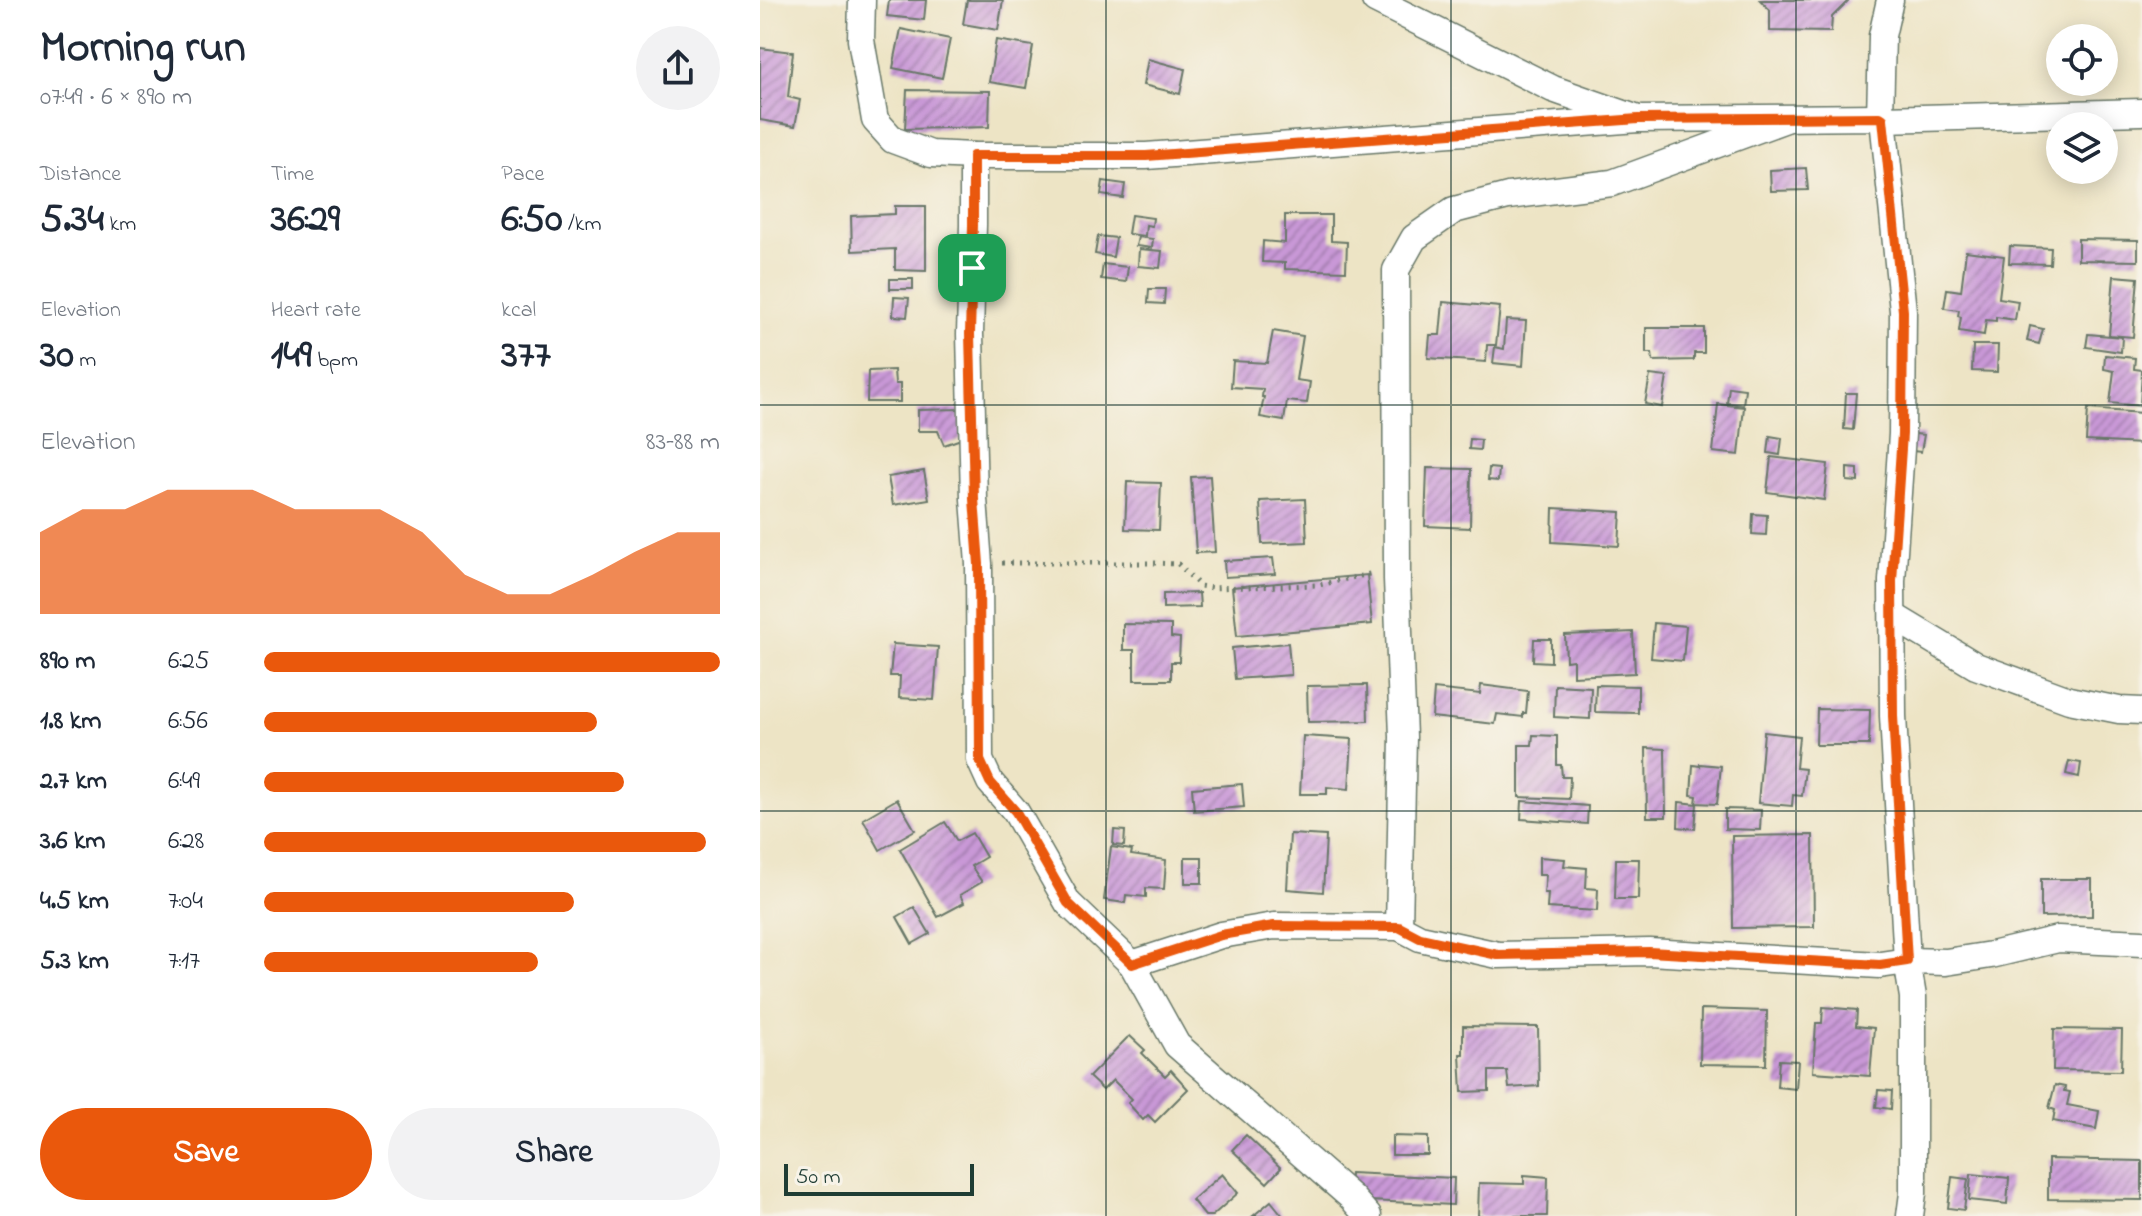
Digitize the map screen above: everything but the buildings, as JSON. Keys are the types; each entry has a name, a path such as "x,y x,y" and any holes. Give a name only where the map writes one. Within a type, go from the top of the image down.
{"street":[{"path":"862,0 861,40 875,120 893,140 931,154 1146,156 1638,119 2142,112"},
{"path":"1375,0 1553,89 1638,119"},
{"path":"1890,0 1882,36 1882,118 1903,311 1902,434 1892,581 1893,716 1907,961 1913,997 1913,1193 1910,1216"},
{"path":"1399,927 1403,737 1397,563 1396,270 1414,238 1454,210 1508,196 1612,183 1786,119"},
{"path":"973,156 970,334 974,499 979,564 980,760 990,782 1016,812 1068,903 1132,964 1177,1045 1351,1197 1368,1216"},
{"path":"1893,616 1976,666 2069,700 2119,710 2142,711"},
{"path":"1132,964 1221,935 1274,926 1399,927 1420,938 1498,955 1649,952 1880,965 1907,961 1946,962 2058,939 2142,943"}],"path":[{"path":"979,564 1178,564 1200,586 1212,588 1319,585 1367,575 1397,563"}],"route":[{"path":"1638,119 1883,119 1903,311 1902,434 1892,581 1893,716 1907,961 1880,965 1649,952 1498,955 1420,938 1399,927 1274,926 1221,935 1132,964 1068,903 1016,812 990,782 980,760 979,564 974,499 970,334 972,268 973,156 1146,156 1638,119"}]}
